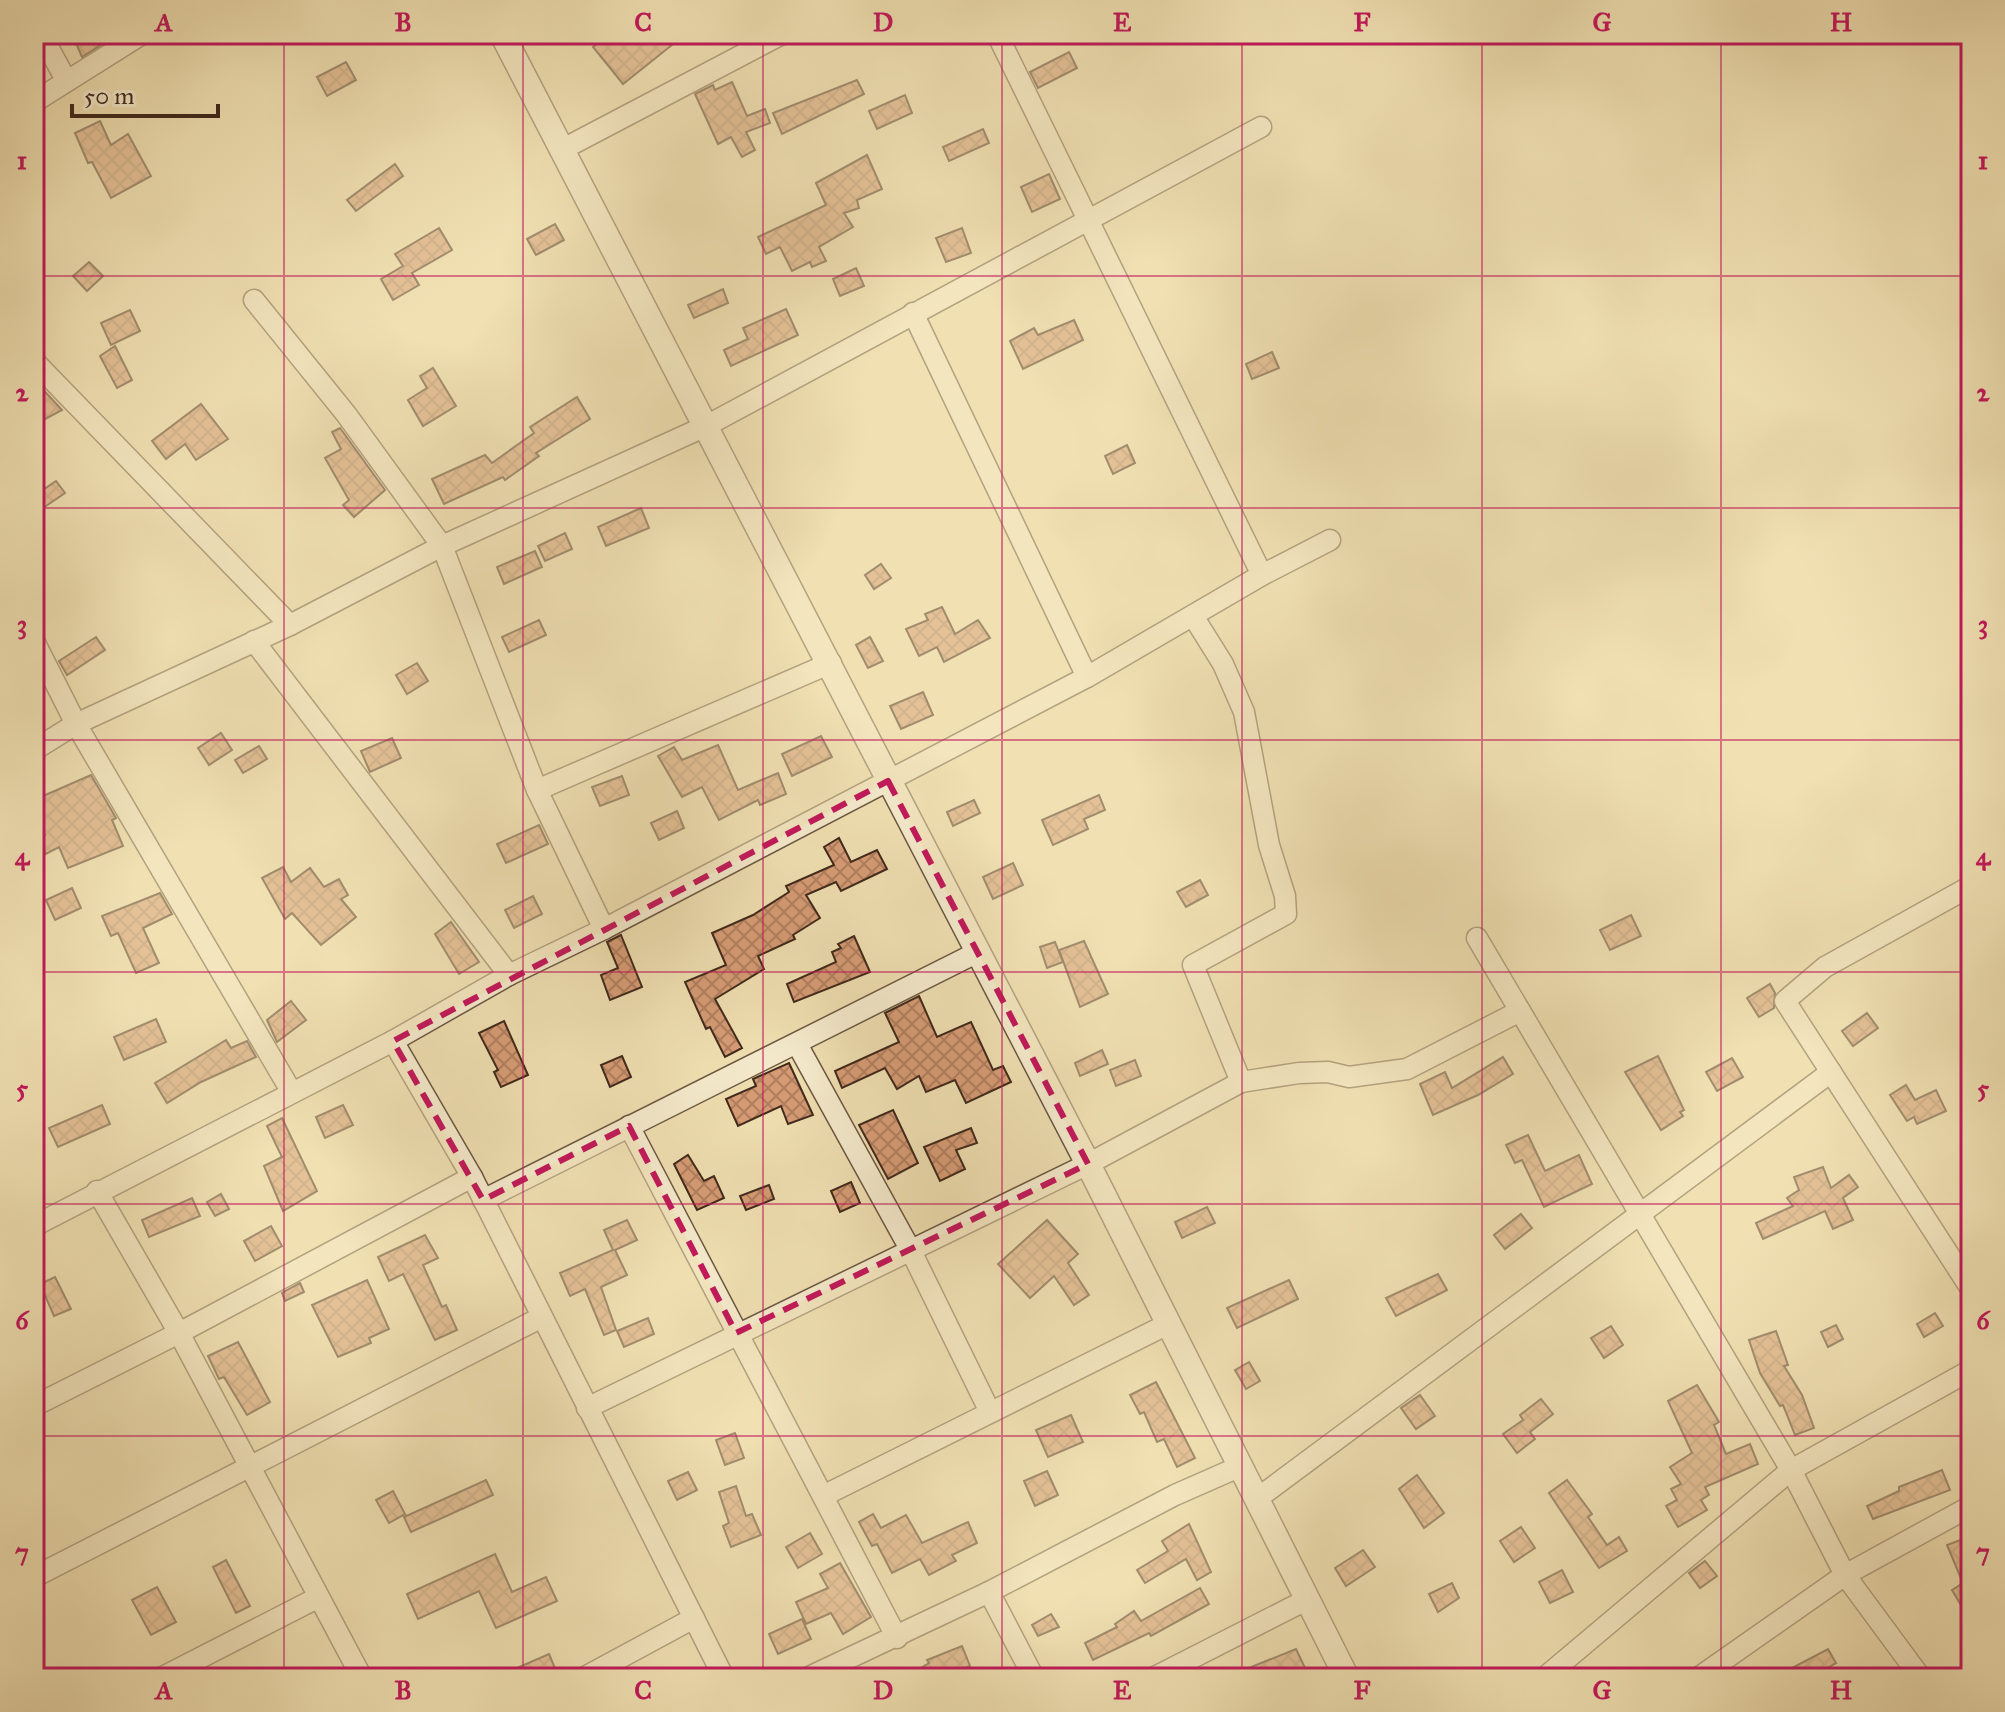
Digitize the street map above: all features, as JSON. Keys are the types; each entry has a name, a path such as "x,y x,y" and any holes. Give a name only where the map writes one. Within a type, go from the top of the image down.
{"street":[{"path":"41,34 66,80"},
{"path":"34,102 142,34"},
{"path":"502,34 831,663 888,781 1088,1164 1347,1678"},
{"path":"563,149 782,34"},
{"path":"997,34 1091,220 1262,575"},
{"path":"34,750 76,724 290,625 442,546 706,426 1261,127"},
{"path":"254,300 346,414 442,546 537,790 604,929"},
{"path":"913,313 1087,677"},
{"path":"34,361 290,625"},
{"path":"34,1226 393,1041 509,975 604,929 1087,677 1262,575 1330,540"},
{"path":"1193,616 1223,664 1244,712 1269,845 1285,896 1286,914 1193,965 1241,1082"},
{"path":"34,641 76,724 291,1091"},
{"path":"254,641 509,975"},
{"path":"537,790 831,663"},
{"path":"1971,886 1825,967 1785,1001 1971,1289"},
{"path":"1477,938 1791,1470 1845,1575 1921,1678"},
{"path":"483,1200 976,953"},
{"path":"587,1408 1088,1164 1241,1082 1299,1073 1328,1072 1349,1077 1407,1069 1520,1011"},
{"path":"393,1041 472,1177 540,1318 724,1678"},
{"path":"797,1044 910,1249 990,1412"},
{"path":"1258,1498 1831,1072"},
{"path":"629,1126 897,1638"},
{"path":"34,1406 179,1333 472,1177"},
{"path":"97,1191 179,1333 362,1678"},
{"path":"34,1577 540,1318"},
{"path":"823,1496 1168,1324"},
{"path":"1544,1678 1791,1470 1971,1370"},
{"path":"807,1678 897,1638 1175,1495 1241,1466"},
{"path":"1698,1678 1845,1575 1971,1506"},
{"path":"989,1592 1034,1678"},
{"path":"161,1678 317,1598"},
{"path":"1153,1678 1308,1599"},
{"path":"583,1678 694,1618"}],"highlighted area":[{"path":"888,781 1088,1164 736,1333 629,1126 483,1200 393,1041"}],"building":[{"path":"72,34 118,34 82,57"},
{"path":"610,34 662,34 672,45 623,84 593,47"},
{"path":"1069,52 1077,68 1038,88 1030,72"},
{"path":"346,62 356,80 327,96 317,77"},
{"path":"857,80 864,94 782,134 773,113"},
{"path":"732,82 747,116 765,109 770,123 746,132 755,150 742,157 731,137 718,144 695,94 713,85 715,90"},
{"path":"905,95 912,113 877,129 869,111"},
{"path":"100,121 111,145 128,134 151,176 111,198 92,162 88,163 75,133"},
{"path":"983,129 989,143 949,161 943,147"},
{"path":"867,155 882,189 857,200 859,208 844,213 853,227 819,247 826,261 812,267 810,262 792,271 780,247 766,254 758,237 826,205 816,183"},
{"path":"395,164 403,176 356,211 347,200"},
{"path":"1049,174 1060,199 1032,212 1021,187"},
{"path":"555,224 564,240 536,255 527,239"},
{"path":"439,228 452,250 412,273 419,285 393,300 381,279 403,266 395,254"},
{"path":"962,228 971,253 946,262 936,238"},
{"path":"89,262 103,276 87,291 73,276"},
{"path":"856,268 864,286 840,296 833,279"},
{"path":"723,289 728,303 694,318 688,305"},
{"path":"786,309 798,335 731,366 724,350 748,339 743,328"},
{"path":"130,310 140,331 111,345 101,323"},
{"path":"1074,320 1083,340 1023,369 1010,341 1034,328 1038,335"},
{"path":"115,346 132,380 117,388 100,356"},
{"path":"1272,352 1279,368 1252,379 1246,364"},
{"path":"433,368 456,406 423,426 408,400 427,388 420,376"},
{"path":"34,380 62,410 34,425"},
{"path":"577,397 590,419 536,453 539,456 505,480 503,477 444,504 432,479 485,455 492,463 534,433 530,427"},
{"path":"201,404 228,439 196,460 185,444 166,459 152,441"},
{"path":"340,428 385,490 354,517 343,505 349,500 325,458 341,449 332,432"},
{"path":"1127,445 1135,463 1113,474 1105,456"},
{"path":"56,481 65,493 43,508 34,496"},
{"path":"641,508 649,528 606,546 598,527"},
{"path":"565,533 572,549 545,561 538,546"},
{"path":"535,551 542,567 504,584 497,567"},
{"path":"881,564 891,578 874,589 865,575"},
{"path":"942,607 955,634 978,620 990,638 944,662 937,647 919,656 906,629 928,620 925,614"},
{"path":"539,620 546,635 509,652 502,637"},
{"path":"96,637 105,650 67,675 59,661"},
{"path":"870,637 883,661 868,668 856,645"},
{"path":"417,663 428,681 407,694 396,675"},
{"path":"923,692 933,715 901,729 890,706"},
{"path":"221,733 232,750 209,765 198,748"},
{"path":"821,736 832,757 792,776 782,754"},
{"path":"392,738 401,758 370,772 361,751"},
{"path":"718,745 738,790 778,773 786,794 760,805 758,800 719,820 702,787 682,797 658,756 674,747 682,760"},
{"path":"259,746 267,759 243,773 235,760"},
{"path":"91,775 116,818 112,820 123,846 68,868 59,847 46,854 38,839 45,835 34,816 34,800"},
{"path":"622,776 629,795 600,806 592,787"},
{"path":"1099,795 1105,810 1084,819 1088,829 1053,845 1042,820"},
{"path":"974,800 980,813 953,826 947,812"},
{"path":"677,811 684,828 659,840 651,823"},
{"path":"539,825 548,844 506,863 497,844"},
{"path":"839,838 851,862 877,850 887,869 841,891 836,882 806,895 820,918 793,935 795,939 758,956 764,969 715,999 742,1048 725,1057 710,1027 706,1029 685,982 726,965 712,933 753,915 789,892 786,886 834,865 824,847"},
{"path":"1013,863 1023,885 993,899 983,877"},
{"path":"283,867 291,882 310,868 324,887 339,879 348,895 341,899 356,917 321,945 292,913 285,919 262,878"},
{"path":"1200,880 1208,895 1186,907 1177,892"},
{"path":"72,888 81,908 55,920 46,900"},
{"path":"160,893 172,914 143,928 159,963 136,973 118,933 111,936 102,916"},
{"path":"533,896 542,914 514,928 505,910"},
{"path":"1631,915 1641,936 1610,950 1600,930"},
{"path":"451,922 479,962 459,974 435,934"},
{"path":"621,935 642,987 610,1000 601,975 618,968 607,942"},
{"path":"854,936 870,972 794,1002 787,984 836,962 832,952 841,948 838,944"},
{"path":"1084,941 1108,994 1080,1007 1059,950"},
{"path":"1055,942 1063,962 1047,968 1040,947"},
{"path":"1770,984 1775,993 1774,1008 1759,1017 1747,998"},
{"path":"919,996 937,1037 971,1022 993,1070 1003,1066 1011,1082 966,1103 955,1080 926,1092 919,1076 897,1089 885,1068 842,1088 835,1071 899,1042 885,1013"},
{"path":"291,1001 306,1020 277,1042 267,1020"},
{"path":"1867,1013 1878,1028 1853,1046 1842,1031"},
{"path":"156,1019 166,1042 124,1060 114,1037"},
{"path":"504,1021 528,1075 501,1087 494,1072 498,1070 479,1033"},
{"path":"226,1040 231,1048 247,1041 256,1057 201,1082 167,1103 155,1083"},
{"path":"1102,1050 1108,1064 1080,1076 1075,1063"},
{"path":"622,1056 631,1077 610,1087 601,1065"},
{"path":"1658,1056 1684,1110 1680,1112 1683,1116 1661,1130 1625,1072"},
{"path":"1503,1057 1513,1074 1478,1095 1433,1115 1420,1084 1445,1072 1452,1088"},
{"path":"1732,1058 1743,1077 1717,1091 1706,1072"},
{"path":"1135,1060 1141,1076 1116,1086 1110,1070"},
{"path":"789,1063 813,1115 788,1124 781,1106 738,1126 726,1099 756,1086 753,1079"},
{"path":"1906,1085 1915,1100 1936,1090 1946,1111 1917,1124 1914,1117 1907,1121 1890,1095"},
{"path":"102,1105 110,1124 58,1147 49,1128"},
{"path":"343,1105 353,1125 325,1138 316,1117"},
{"path":"893,1110 918,1163 888,1179 859,1125"},
{"path":"282,1118 317,1191 283,1211 264,1166 282,1157 267,1126"},
{"path":"971,1128 977,1143 956,1150 965,1169 940,1181 924,1147"},
{"path":"1528,1135 1545,1171 1579,1155 1592,1184 1544,1207 1522,1160 1515,1163 1506,1145"},
{"path":"688,1155 704,1181 714,1176 724,1198 697,1210 674,1164"},
{"path":"1823,1167 1831,1188 1849,1175 1858,1187 1843,1198 1853,1220 1833,1229 1825,1211 1763,1239 1756,1223 1793,1206 1787,1198 1799,1190 1794,1177"},
{"path":"851,1182 860,1203 840,1212 831,1191"},
{"path":"769,1185 774,1199 746,1210 740,1196"},
{"path":"221,1194 229,1209 215,1216 207,1202"},
{"path":"192,1198 200,1216 149,1237 142,1220"},
{"path":"1207,1207 1215,1223 1182,1238 1175,1222"},
{"path":"1521,1214 1532,1228 1505,1249 1494,1235"},
{"path":"627,1220 637,1240 615,1250 627,1275 601,1287 616,1330 604,1335 585,1289 570,1296 560,1273 613,1250 604,1230"},
{"path":"1047,1220 1078,1254 1068,1263 1089,1295 1074,1305 1054,1276 1030,1298 998,1264"},
{"path":"271,1226 282,1246 255,1261 244,1241"},
{"path":"425,1235 438,1258 423,1265 442,1307 446,1305 457,1330 435,1340 403,1274 389,1281 378,1257"},
{"path":"1438,1274 1447,1290 1396,1316 1386,1298"},
{"path":"55,1277 71,1309 54,1316 40,1284"},
{"path":"367,1280 389,1329 369,1338 371,1343 338,1357 312,1305"},
{"path":"1289,1280 1298,1299 1237,1328 1227,1308"},
{"path":"300,1283 304,1292 285,1301 282,1293"},
{"path":"1935,1313 1943,1326 1924,1337 1917,1324"},
{"path":"648,1318 654,1334 624,1347 617,1331"},
{"path":"1836,1325 1843,1339 1828,1347 1821,1332"},
{"path":"1611,1326 1623,1345 1604,1358 1591,1338"},
{"path":"1776,1331 1788,1365 1784,1366 1802,1395 1814,1428 1795,1435 1783,1405 1780,1406 1760,1373 1749,1340"},
{"path":"238,1342 270,1402 247,1415 224,1377 219,1379 208,1356"},
{"path":"1249,1362 1260,1381 1246,1389 1235,1370"},
{"path":"1156,1382 1195,1458 1177,1467 1164,1439 1157,1442 1144,1412 1140,1414 1130,1395"},
{"path":"1697,1385 1719,1422 1714,1425 1726,1454 1750,1444 1758,1464 1705,1487 1709,1495 1701,1500 1707,1510 1678,1527 1666,1506 1677,1500 1671,1489 1681,1484 1670,1467 1692,1453 1668,1401"},
{"path":"1420,1395 1435,1416 1416,1429 1401,1408"},
{"path":"1541,1399 1553,1414 1530,1432 1535,1439 1517,1453 1503,1434 1523,1420 1520,1415"},
{"path":"1071,1415 1083,1442 1048,1457 1036,1430"},
{"path":"735,1433 744,1458 725,1465 716,1440"},
{"path":"1942,1470 1950,1490 1873,1519 1867,1506 1899,1491 1899,1487"},
{"path":"1047,1471 1058,1495 1035,1506 1024,1481"},
{"path":"688,1472 697,1490 677,1500 668,1481"},
{"path":"1417,1475 1444,1513 1424,1528 1399,1489"},
{"path":"486,1480 493,1495 411,1532 404,1517"},
{"path":"1567,1480 1592,1514 1588,1517 1607,1545 1619,1537 1627,1551 1599,1568 1549,1493"},
{"path":"736,1486 746,1516 752,1514 761,1535 731,1547 723,1526 729,1523 719,1492"},
{"path":"393,1491 405,1514 389,1523 376,1500"},
{"path":"873,1514 881,1528 906,1515 922,1543 968,1522 977,1543 952,1555 956,1561 929,1575 920,1559 892,1573 877,1544 872,1546 859,1522"},
{"path":"1189,1524 1211,1572 1197,1580 1186,1559 1145,1583 1137,1570 1168,1551 1162,1541"},
{"path":"1521,1527 1535,1548 1514,1562 1500,1541"},
{"path":"810,1533 822,1554 798,1568 786,1547"},
{"path":"1971,1536 1971,1622 1952,1590 1963,1583 1947,1545"},
{"path":"1363,1550 1375,1567 1346,1586 1335,1568"},
{"path":"495,1554 512,1592 546,1577 557,1601 496,1628 479,1591 418,1619 407,1594"},
{"path":"226,1560 250,1606 236,1613 213,1567"},
{"path":"1705,1561 1717,1576 1700,1588 1689,1573"},
{"path":"840,1563 871,1617 843,1634 831,1613 806,1624 796,1602 828,1588 820,1574"},
{"path":"1562,1570 1573,1592 1550,1603 1539,1582"},
{"path":"1452,1583 1459,1598 1438,1612 1429,1594"},
{"path":"157,1587 176,1622 151,1635 132,1600"},
{"path":"1200,1588 1209,1604 1151,1636 1149,1633 1093,1660 1085,1643 1117,1627 1115,1624 1134,1611 1141,1621"},
{"path":"1051,1614 1059,1627 1038,1636 1032,1625"},
{"path":"802,1619 811,1639 778,1654 769,1634"},
{"path":"962,1646 970,1666 939,1678 904,1678 929,1663 927,1660"},
{"path":"1296,1649 1305,1668 1283,1678 1224,1678"},
{"path":"1828,1649 1836,1663 1809,1678 1773,1678"},
{"path":"549,1654 559,1678 494,1678"}]}
